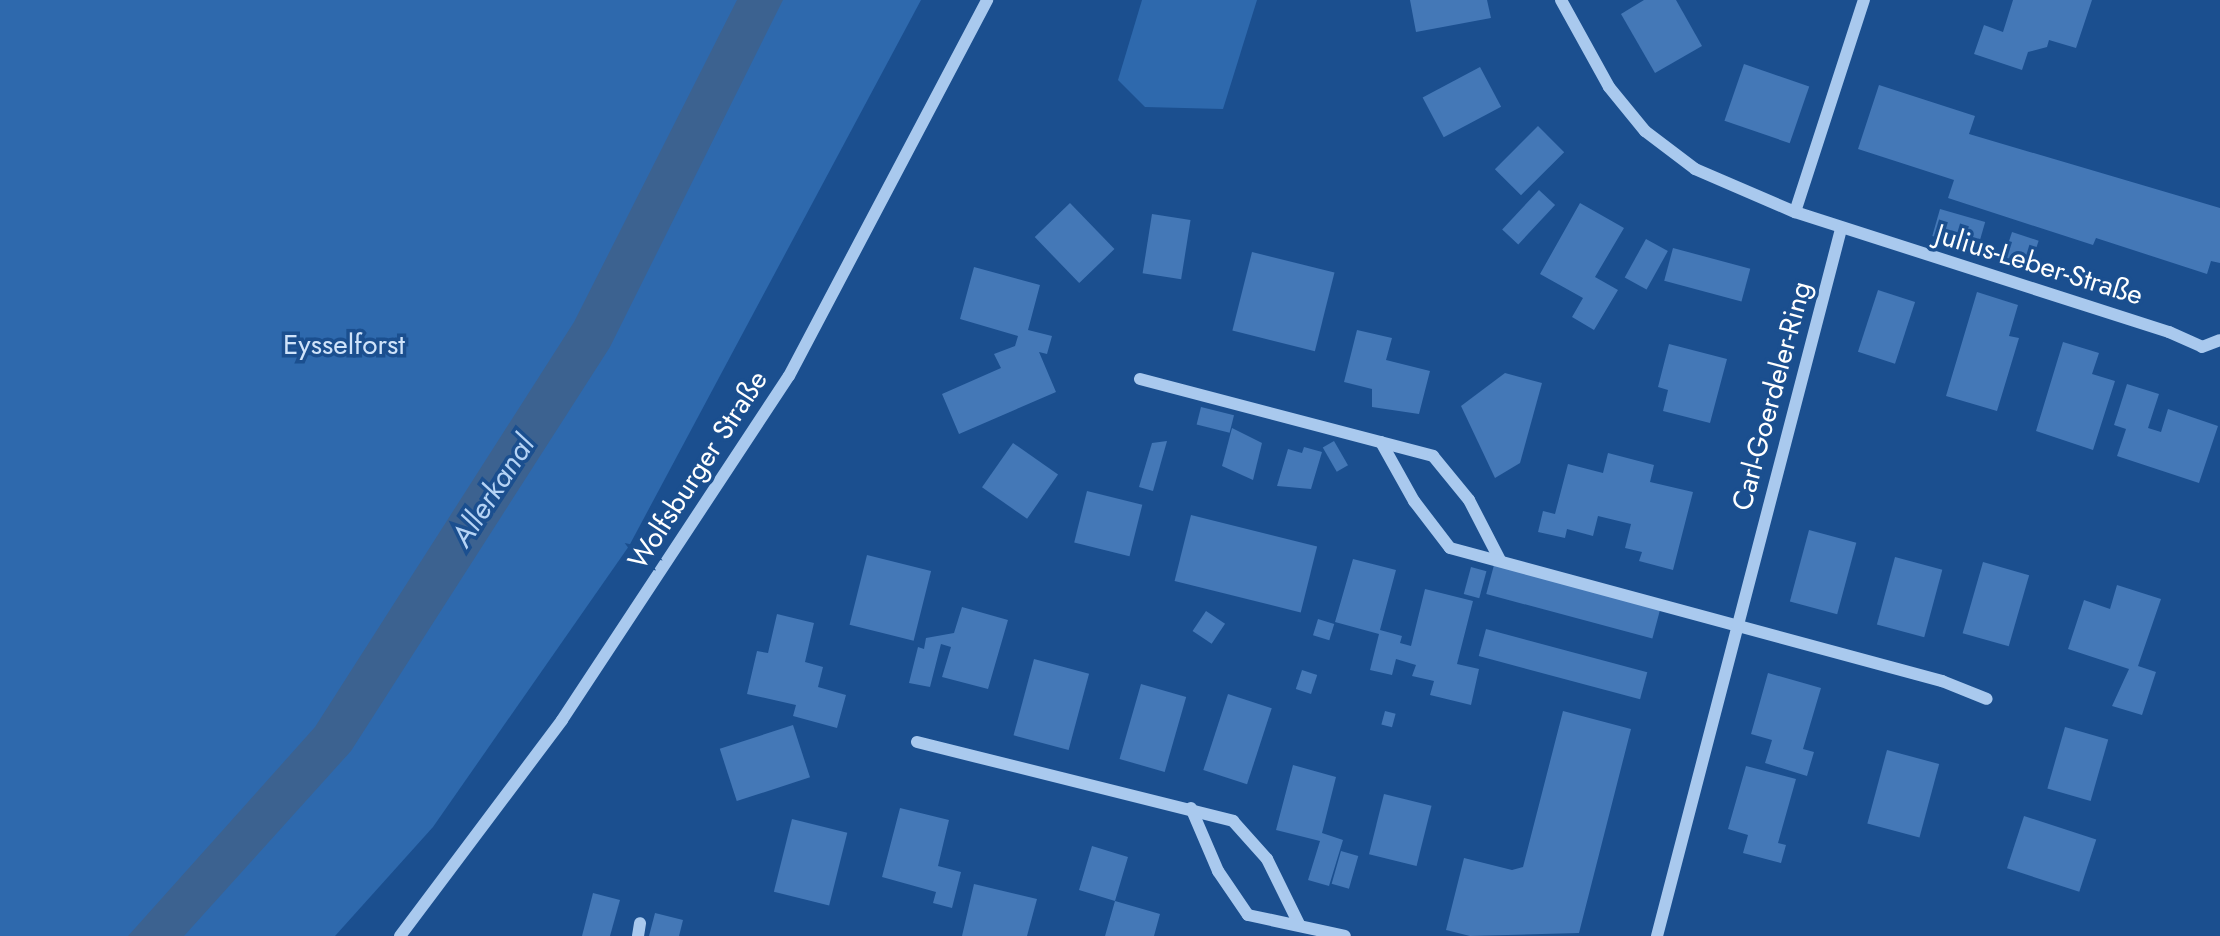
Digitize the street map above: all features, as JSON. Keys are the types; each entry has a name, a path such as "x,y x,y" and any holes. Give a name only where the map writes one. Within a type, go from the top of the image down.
{"street":[{"name":"Wolfsburger Straße","path":"400,936 562,720 789,376 987,0"},
{"path":"1560,0 1609,87 1645,131 1695,169 1841,229"},
{"path":"1795,212 1864,0"},
{"name":"Julius-Leber-Straße","path":"1841,229 2168,332 2202,347 2220,340"},
{"name":"Carl-Goerdeler-Ring","path":"1657,936 1841,229"},
{"path":"1140,379 1433,456 1469,500 1500,560"},
{"path":"1381,442 1414,501 1450,548 1738,624 1987,699"},
{"path":"916,742 1191,808 1233,821 1267,859 1299,924"},
{"path":"1191,808 1218,871 1248,915 1345,936"},
{"path":"638,936 640,923"}],"green space":[{"name":"Eysselforst","path":"0,0 921,0 629,546 433,827 335,936 0,936"},
{"path":"1142,0 1257,0 1223,109 1145,107 1118,80"}],"water":[{"name":"Allerkanal","path":"737,0 783,0 610,347 351,751 184,936 128,936 315,727 574,322"}],"building":[{"path":"1410,0 1487,0 1491,18 1416,32"},
{"path":"1644,0 1676,0 1702,46 1655,73 1621,14"},
{"path":"2013,0 2092,0 2076,48 2049,40 2047,47 2028,52 2022,70 1974,54 1984,25 2003,32"},
{"path":"1744,64 1809,86 1790,143 1724,121"},
{"path":"1480,67 1501,107 1444,137 1423,98"},
{"path":"1879,85 1975,116 1969,134 2220,208 2220,263 2211,261 2207,274 2096,238 2093,245 1948,198 1954,180 1858,149"},
{"path":"1538,126 1564,152 1521,195 1495,169"},
{"path":"1539,190 1555,205 1518,244 1502,229"},
{"path":"1070,203 1114,249 1079,283 1035,237"},
{"path":"1580,203 1624,228 1595,277 1618,290 1594,330 1572,317 1583,298 1540,274"},
{"path":"1940,209 1985,222 1977,249 1932,236"},
{"path":"1152,214 1191,220 1181,279 1143,273"},
{"path":"2012,232 2039,241 2031,265 2004,257"},
{"path":"1646,239 1668,251 1647,290 1625,277"},
{"path":"1673,248 1750,269 1741,302 1664,281"},
{"path":"1252,252 1334,273 1315,351 1232,331"},
{"path":"974,267 1040,285 1028,330 1052,336 1047,354 1039,352 1056,392 959,434 942,394 1001,368 994,354 1015,346 1018,336 960,319"},
{"path":"1878,290 1915,302 1895,364 1858,352"},
{"path":"1977,292 2018,305 2009,336 2019,338 1997,411 1946,396"},
{"path":"1357,330 1392,338 1386,360 1430,371 1419,414 1372,407 1372,389 1344,382"},
{"path":"2063,342 2099,353 2092,374 2115,381 2093,450 2036,431"},
{"path":"1669,344 1727,359 1710,423 1663,411 1668,390 1658,387"},
{"path":"1505,373 1542,383 1520,463 1495,478 1461,406"},
{"path":"2127,384 2159,394 2148,428 2161,432 2168,409 2218,426 2199,483 2117,456 2126,429 2114,425"},
{"path":"1201,407 1234,415 1230,433 1197,424"},
{"path":"1232,428 1262,443 1253,480 1222,466"},
{"path":"1167,441 1153,491 1139,487 1152,443"},
{"path":"1334,441 1348,465 1337,472 1323,448"},
{"path":"1013,443 1058,475 1027,519 982,487"},
{"path":"1304,447 1322,452 1311,489 1277,486 1288,449 1302,453"},
{"path":"1608,453 1654,465 1650,482 1693,492 1673,570 1639,561 1642,552 1625,548 1631,524 1598,516 1593,536 1567,529 1565,538 1538,532 1543,511 1555,514 1568,464 1603,473"},
{"path":"1087,491 1142,505 1129,556 1074,542"},
{"path":"1191,515 1317,546 1301,612 1175,581"},
{"path":"1809,530 1856,543 1837,614 1790,601"},
{"path":"867,555 931,571 914,641 850,625"},
{"path":"1895,557 1942,570 1924,637 1877,625"},
{"path":"1353,559 1396,570 1380,630 1402,636 1400,643 1411,646 1425,589 1473,601 1457,664 1479,669 1471,705 1430,695 1434,681 1412,676 1416,665 1396,659 1392,675 1370,670 1379,634 1335,622"},
{"path":"1983,562 2029,575 2009,646 1963,633"},
{"path":"1494,565 1660,610 1652,638 1486,594"},
{"path":"1471,567 1486,571 1479,598 1464,594"},
{"path":"2117,585 2161,599 2138,666 2156,672 2142,715 2112,706 2129,669 2068,649 2084,600 2110,609"},
{"path":"962,607 1008,620 988,689 942,677 951,647 941,644 930,687 909,683 918,647 924,649 926,638 954,633"},
{"path":"1206,611 1225,624 1212,644 1193,631"},
{"path":"777,614 814,623 805,662 823,667 818,687 846,695 837,728 793,716 796,705 747,694 757,651 768,653"},
{"path":"1318,619 1334,624 1329,640 1313,635"},
{"path":"1486,629 1647,672 1640,699 1479,656"},
{"path":"1034,659 1089,674 1069,750 1014,735"},
{"path":"1302,670 1317,675 1311,694 1296,689"},
{"path":"1768,673 1821,688 1803,749 1814,752 1807,776 1765,763 1772,740 1751,734"},
{"path":"1141,684 1186,697 1165,772 1120,759"},
{"path":"1228,694 1272,708 1247,784 1203,770"},
{"path":"1385,711 1396,714 1392,727 1381,725"},
{"path":"1563,711 1631,729 1579,933 1470,936 1446,930 1464,858 1512,870 1523,867"},
{"path":"793,725 810,777 737,801 720,749"},
{"path":"2065,727 2108,739 2091,801 2047,789"},
{"path":"1887,750 1939,764 1919,837 1867,823"},
{"path":"1293,765 1336,777 1322,833 1343,840 1329,886 1308,880 1320,841 1276,830"},
{"path":"1746,766 1796,779 1778,843 1786,845 1781,863 1743,853 1748,835 1728,829"},
{"path":"1384,794 1432,806 1417,866 1369,854"},
{"path":"900,808 949,820 938,866 961,872 952,908 933,903 936,892 882,877"},
{"path":"2024,816 2096,839 2079,892 2007,868"},
{"path":"792,819 847,833 829,906 774,892"},
{"path":"1092,846 1128,857 1115,901 1079,890"},
{"path":"1341,851 1358,856 1349,889 1332,884"},
{"path":"974,884 1037,899 1027,936 962,936"},
{"path":"593,893 620,900 610,936 582,936"},
{"path":"1115,901 1160,914 1154,936 1105,936"},
{"path":"655,913 683,920 679,936 649,936"}]}
